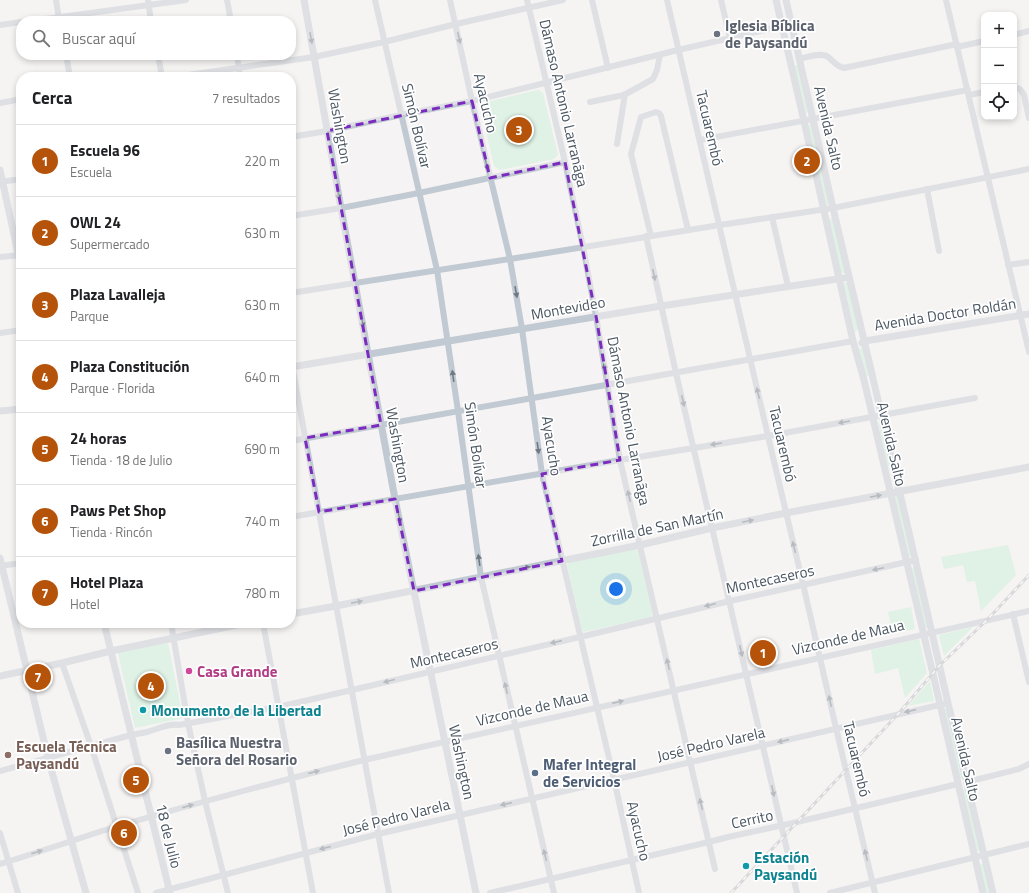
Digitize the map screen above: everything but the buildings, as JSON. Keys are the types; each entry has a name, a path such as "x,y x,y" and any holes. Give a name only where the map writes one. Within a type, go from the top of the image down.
{"street":[{"path":"56,0 59,16"},
{"path":"75,16 148,2 186,0"},
{"path":"227,0 230,16"},
{"name":"Washington","path":"304,0 395,499 476,893"},
{"name":"Simón Bolívar","path":"375,0 437,270 481,577 498,656 554,893"},
{"name":"Ayacucho","path":"450,0 472,101 510,259 522,329 542,474 614,779 639,893"},
{"name":"Dámaso Antonio Larranãga","path":"527,0 565,162 583,247 620,460 715,869"},
{"path":"296,60 384,42 563,0"},
{"path":"592,0 608,68"},
{"name":"Tacuarembó","path":"667,0 875,893"},
{"path":"721,0 730,38"},
{"name":"Avenida Salto","path":"776,0 855,350 864,380 923,634 967,782 993,893"},
{"name":"Avenida Salto","path":"786,0 932,632 958,784 983,893"},
{"path":"946,0 969,92 1029,352"},
{"path":"148,2 150,16"},
{"path":"0,25 16,23"},
{"path":"296,136 327,132 472,101 678,50 791,24"},
{"path":"1017,33 1029,31"},
{"path":"790,59 822,54 828,56 835,65 844,68 981,42"},
{"path":"590,102 625,94 653,79 657,70 660,55"},
{"path":"67,60 69,72"},
{"path":"159,60 161,72"},
{"path":"238,60 239,72"},
{"path":"210,72 294,60"},
{"path":"1017,88 1020,88 1024,95 1029,118"},
{"path":"700,140 969,92 981,92"},
{"path":"617,144 625,94"},
{"path":"0,103 16,100"},
{"path":"688,230 661,116 656,112 641,117 631,154 661,306 797,893"},
{"path":"296,215 419,193 565,162"},
{"path":"296,291 833,208 1029,169"},
{"path":"0,170 1,182 16,240"},
{"path":"1,182 16,180"},
{"path":"927,189 939,251"},
{"path":"772,217 788,286"},
{"path":"0,257 16,255"},
{"path":"1008,265 1029,262"},
{"name":"Montevideo","path":"296,364 368,355 596,316 850,277"},
{"name":"Avenida Doctor Roldán","path":"865,341 1029,314"},
{"path":"0,333 16,331"},
{"path":"296,440 853,341 862,331"},
{"path":"855,350 865,341"},
{"path":"864,380 874,378"},
{"path":"296,389 389,893"},
{"path":"296,516 768,436 975,398"},
{"path":"0,412 16,409"},
{"name":"Zorrilla de San Martín","path":"296,613 562,561 786,513 1029,467"},
{"path":"0,558 16,627"},
{"name":"Montecaseros","path":"0,771 150,731 154,728 175,724 188,724 278,707 803,584 916,560"},
{"path":"1,566 16,564"},
{"path":"1026,611 1029,605"},
{"name":"Vizconde de Maua","path":"0,864 117,826 291,778 597,707 1026,611"},
{"path":"1014,614 1029,682"},
{"path":"16,628 48,758 86,893"},
{"name":"18 de Julio","path":"105,628 169,891"},
{"path":"172,628 188,724 228,893"},
{"path":"0,676 222,628"},
{"path":"264,628 312,893"},
{"path":"62,663 92,746 138,893"},
{"name":"José Pedro Varela","path":"156,893 169,891 223,875 378,834 944,703"},
{"name":"Cerrito","path":"1019,769 1029,764"},
{"name":"Cerrito","path":"490,893 855,809 1019,769 1029,768"},
{"path":"0,833 18,893"},
{"path":"830,893 1029,844"}],"highlighted area":[{"path":"472,101 490,178 565,162 596,316 620,460 542,474 562,561 414,591 395,499 319,512 305,438 381,425 327,131"}],"green space":[{"path":"798,65 808,111 807,113 794,66"},
{"path":"538,90 543,93 558,155 554,159 500,170 494,166 480,105"},
{"path":"812,124 831,204 826,205 808,125"},
{"path":"833,218 845,273 841,273 829,219"},
{"path":"848,282 859,328 855,332 844,283"},
{"path":"863,347 870,375 866,376 859,349"},
{"path":"881,421 898,489 895,490 891,472 887,464 878,422"},
{"path":"899,494 912,556 907,557 893,496"},
{"path":"1008,545 1016,575 981,611 975,581 967,582 963,565 944,569 941,557"},
{"path":"635,549 638,551 653,614 651,617 584,632 582,630 567,566 569,562"},
{"path":"915,567 929,627 925,628 911,568"},
{"path":"911,607 915,629 893,634 888,612"},
{"path":"973,627 944,656 939,635"},
{"path":"919,639 927,673 905,698 898,668 875,674 871,650"},
{"path":"168,643 183,718 135,728 118,653"},
{"path":"930,681 934,701 908,706"},
{"path":"943,709 947,709 964,778 960,779"},
{"path":"966,788 980,851 976,852 962,789"},
{"path":"983,864 990,893 986,893 979,865"}],"water":[{"path":"151,681 155,683 157,688 151,693 147,691 145,686"}],"railway":[{"path":"731,893 899,713 940,665 987,620 1029,575"}],"place":[{"name":"Iglesia Bíblica de Paysandú","path":"717,34"},
{"name":"Plaza Lavalleja","path":"519,130"},
{"name":"OWL 24","path":"807,161"},
{"name":"Escuela 96","path":"763,653"},
{"name":"Casa Grande","path":"189,671"},
{"name":"Hotel Plaza","path":"38,677"},
{"name":"Plaza Constitución","path":"151,686"},
{"name":"Monumento de la Libertad","path":"143,710"},
{"name":"Basílica Nuestra Señora del Rosario","path":"168,751"},
{"name":"Escuela Técnica Paysandú","path":"8,755"},
{"name":"Mafer Integral de Servicios","path":"535,773"},
{"name":"24 horas","path":"136,780"},
{"name":"Paws Pet Shop","path":"124,833"},
{"name":"Estación Paysandú","path":"746,866"}]}
